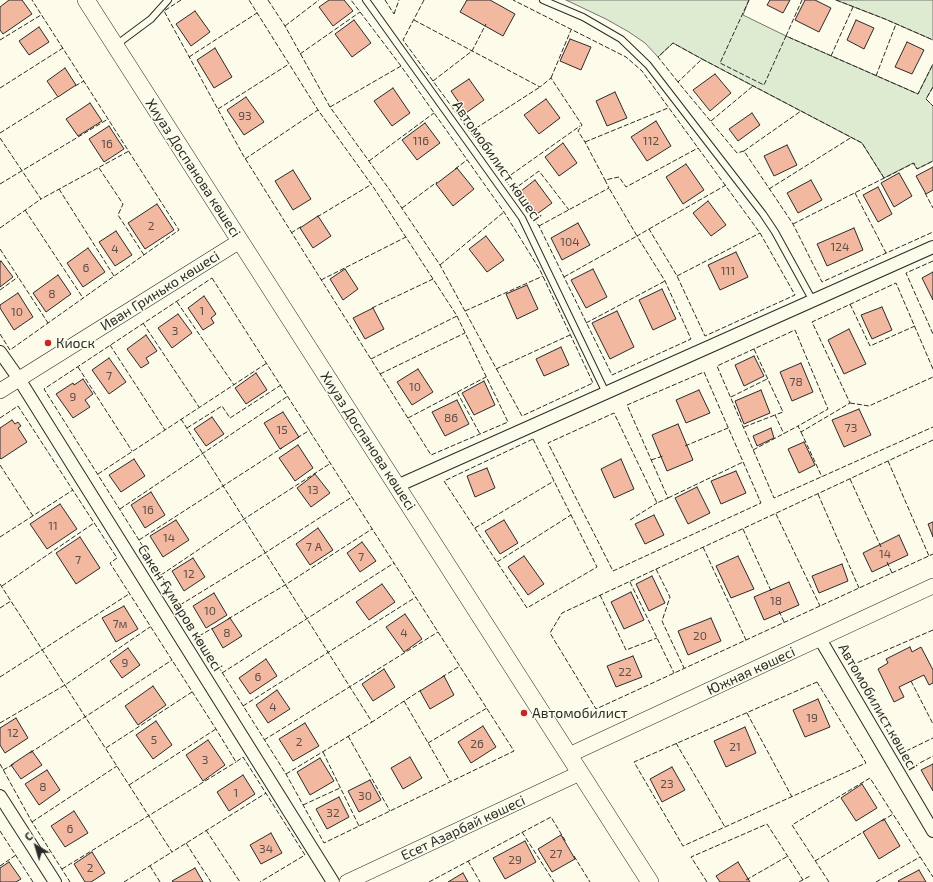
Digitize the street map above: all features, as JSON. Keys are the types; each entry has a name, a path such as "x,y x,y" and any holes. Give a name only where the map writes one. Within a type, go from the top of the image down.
{"main road":[{"name":"Хиуаз Доспанова көшесі","path":"86,0 650,882"}],"street":[{"name":"Иван Гринько көшесі","path":"0,392 240,241"},
{"path":"396,486 933,247"},
{"name":"Сакен Ғұмаров көшесі","path":"0,352 19,379 333,882"},
{"name":"Южная көшесі","path":"568,755 933,586"},
{"name":"Автомобилист көшесі","path":"820,639 933,831"},
{"name":"Есет Азарбай көшесі","path":"347,882 580,773"},
{"path":"0,796 55,882"}],"lane":[{"path":"115,46 151,19 168,0"},
{"name":"Автомобилист көшесі","path":"366,0 522,218 606,393"},
{"path":"543,0 584,17 620,39 648,65 763,214 775,232 813,301"}],"green space":[{"path":"566,0 749,0 743,15 786,36 918,94 933,64 933,87 926,99 933,106 933,161 917,169 913,163 884,178 862,143 673,43 658,57 645,43 629,32"},
{"path":"836,0 933,0 933,40 885,19"}],"building":[{"path":"9,0 22,0 32,14 3,34 0,30 0,7"},
{"path":"329,0 344,0 353,11 333,26 319,7"},
{"path":"467,0 490,0 515,14 503,36 460,12"},
{"path":"770,0 790,0 783,13 767,5"},
{"path":"805,0 815,0 831,8 819,32 795,20"},
{"path":"195,11 210,32 191,46 176,24"},
{"path":"354,20 371,43 352,57 335,34"},
{"path":"856,20 874,28 864,49 847,40"},
{"path":"39,27 49,42 29,55 19,41"},
{"path":"570,39 591,47 581,70 560,61"},
{"path":"907,42 924,50 912,74 895,67"},
{"path":"215,48 232,77 214,88 197,60"},
{"path":"65,68 76,85 58,97 47,81"},
{"path":"715,74 731,93 710,111 693,90"},
{"path":"469,79 484,100 466,113 451,91"},
{"path":"393,88 410,113 392,126 374,101"},
{"path":"615,92 627,118 607,126 596,101"},
{"path":"246,97 264,122 244,135 227,110"},
{"path":"546,99 560,118 539,134 524,115"},
{"path":"90,103 102,121 78,136 66,119"},
{"path":"752,113 760,125 738,141 729,129"},
{"path":"656,121 671,146 647,161 631,137"},
{"path":"425,123 440,143 417,160 402,140"},
{"path":"109,126 124,149 104,162 89,139"},
{"path":"563,143 577,163 559,176 545,157"},
{"path":"787,145 797,165 774,176 764,156"},
{"path":"686,164 704,190 683,204 666,177"},
{"path":"933,167 933,190 926,194 916,176"},
{"path":"457,168 474,189 453,206 436,184"},
{"path":"293,170 311,199 293,210 275,181"},
{"path":"899,173 912,196 894,207 881,183"},
{"path":"535,180 552,203 537,214 521,191"},
{"path":"811,180 822,200 798,213 787,193"},
{"path":"878,187 892,214 878,222 863,195"},
{"path":"708,201 726,225 711,236 693,213"},
{"path":"157,204 174,230 145,249 128,223"},
{"path":"318,216 331,236 313,248 300,228"},
{"path":"578,223 590,245 562,260 551,238"},
{"path":"854,228 863,250 827,266 817,244"},
{"path":"116,231 132,255 115,266 99,242"},
{"path":"486,236 504,260 487,272 469,249"},
{"path":"88,248 105,272 83,287 67,263"},
{"path":"736,252 748,277 720,290 708,265"},
{"path":"1,261 13,277 0,287 0,262"},
{"path":"345,269 358,289 343,300 330,279"},
{"path":"593,269 607,297 586,308 571,280"},
{"path":"933,272 933,300 922,278"},
{"path":"58,275 71,294 46,312 33,293"},
{"path":"527,285 538,309 517,319 506,294"},
{"path":"662,289 676,319 653,330 639,300"},
{"path":"18,293 33,317 14,330 0,308 0,305"},
{"path":"204,296 216,314 211,318 214,323 203,330 188,308"},
{"path":"882,307 892,330 872,339 861,315"},
{"path":"373,308 384,329 365,339 353,318"},
{"path":"617,311 634,347 610,359 592,323"},
{"path":"178,314 192,333 172,348 158,328"},
{"path":"849,329 866,364 844,374 828,340"},
{"path":"146,335 157,351 146,358 149,363 141,368 127,349"},
{"path":"561,347 569,365 544,376 536,359"},
{"path":"754,356 764,376 744,386 735,365"},
{"path":"109,358 126,382 109,394 92,370"},
{"path":"801,363 813,392 792,401 780,372"},
{"path":"418,369 433,392 412,405 397,382"},
{"path":"256,373 267,390 246,404 235,388"},
{"path":"83,379 93,394 85,400 90,407 73,418 56,394 73,383 74,385"},
{"path":"484,381 495,405 474,415 462,393"},
{"path":"699,390 710,413 686,423 676,400"},
{"path":"761,390 770,413 744,424 735,401"},
{"path":"457,400 469,424 445,436 432,412"},
{"path":"859,409 871,435 844,447 832,420"},
{"path":"283,412 299,437 280,449 264,423"},
{"path":"212,417 224,434 206,446 194,429"},
{"path":"12,420 15,424 18,422 21,426 18,428 27,442 1,459 0,428"},
{"path":"678,424 693,460 667,471 652,435"},
{"path":"771,428 774,438 757,446 753,436"},
{"path":"804,442 815,465 799,473 788,449"},
{"path":"298,445 313,468 295,481 279,458"},
{"path":"134,459 145,476 121,492 109,475"},
{"path":"621,459 634,489 614,498 601,469"},
{"path":"487,468 495,488 475,497 467,476"},
{"path":"736,471 746,493 721,504 711,481"},
{"path":"315,474 330,493 311,507 297,488"},
{"path":"697,487 710,513 688,524 675,498"},
{"path":"151,492 165,515 145,528 131,505"},
{"path":"60,504 77,529 47,549 30,524"},
{"path":"654,515 664,535 645,544 635,524"},
{"path":"176,520 189,540 163,557 150,536"},
{"path":"504,520 518,543 500,554 485,531"},
{"path":"933,522 933,537 928,524"},
{"path":"318,528 333,550 310,565 296,544"},
{"path":"899,535 908,555 872,572 863,553"},
{"path":"80,537 100,568 76,584 56,553"},
{"path":"362,542 376,561 360,572 347,553"},
{"path":"524,556 544,584 528,595 508,567"},
{"path":"738,556 754,589 731,598 716,566"},
{"path":"193,558 205,577 184,591 172,571"},
{"path":"842,564 848,581 819,593 812,576"},
{"path":"652,576 665,603 649,611 636,584"},
{"path":"789,582 799,605 764,620 754,597"},
{"path":"382,584 395,602 369,620 356,602"},
{"path":"631,592 644,620 624,629 611,602"},
{"path":"214,593 227,615 206,628 193,606"},
{"path":"124,606 138,629 116,642 102,618"},
{"path":"405,614 422,639 404,652 386,627"},
{"path":"230,618 242,636 223,648 212,629"},
{"path":"711,618 721,641 688,655 678,631"},
{"path":"910,647 912,652 921,647 933,670 933,683 929,685 924,675 899,687 904,697 894,702 878,669 888,663 886,659"},
{"path":"128,648 140,665 122,678 110,661"},
{"path":"633,656 642,677 616,687 607,666"},
{"path":"266,659 277,676 250,694 239,678"},
{"path":"384,669 395,687 373,701 362,684"},
{"path":"444,676 454,695 430,709 420,691"},
{"path":"153,686 166,705 138,725 125,706"},
{"path":"277,690 290,709 268,723 256,705"},
{"path":"818,699 830,727 805,737 793,710"},
{"path":"16,718 28,738 5,753 0,745 0,728"},
{"path":"156,721 172,745 153,759 136,735"},
{"path":"305,723 319,746 293,761 279,739"},
{"path":"483,726 496,747 471,763 458,742"},
{"path":"745,727 756,753 726,767 714,741"},
{"path":"208,740 225,765 203,781 186,755"},
{"path":"32,751 42,765 21,779 11,765"},
{"path":"410,757 422,778 403,789 391,768"},
{"path":"320,758 334,781 310,795 297,772"},
{"path":"933,764 933,791 921,770"},
{"path":"672,767 685,790 662,802 650,779"},
{"path":"47,770 60,790 39,805 25,784"},
{"path":"243,775 255,794 229,811 217,792"},
{"path":"370,780 381,800 359,812 348,791"},
{"path":"862,784 877,808 856,821 841,798"},
{"path":"339,797 349,817 327,829 316,809"},
{"path":"74,811 88,833 65,847 51,826"},
{"path":"884,819 900,846 879,859 863,832"},
{"path":"271,833 282,853 261,864 250,845"},
{"path":"561,835 575,859 552,872 538,849"},
{"path":"525,841 536,862 505,879 493,858"},
{"path":"92,852 105,873 91,882 85,882 74,864"},
{"path":"9,862 21,879 16,882 0,882 0,868"},
{"path":"738,862 750,882 720,882 716,876"},
{"path":"195,868 203,882 172,881"},
{"path":"919,870 926,882 898,881"},
{"path":"463,873 468,882 448,882"}],"fence":[{"path":"0,334 10,350 179,230 32,0"},
{"path":"181,0 164,11 243,155 431,455 508,422 457,316 374,188 318,110 249,0"},
{"path":"268,0 285,26 330,107 389,189 440,265 522,416 593,383 540,270 504,212 401,66 351,0"},
{"path":"285,26 319,0"},
{"path":"385,0 394,14"},
{"path":"394,14 399,0"},
{"path":"424,0 403,40 539,226 612,375 691,339 665,281 637,236 649,229 677,276 705,336 795,295 760,233 642,71 626,57 513,0"},
{"path":"749,0 720,63 764,85 786,36 918,94 933,64"},
{"path":"786,36 802,0"},
{"path":"836,0 933,40"},
{"path":"831,56 853,7"},
{"path":"300,54 360,12"},
{"path":"189,57 257,13"},
{"path":"0,40 41,15"},
{"path":"414,20 540,87 551,78 582,125 578,131 605,180"},
{"path":"433,81 472,51 486,24"},
{"path":"876,76 896,24"},
{"path":"551,78 571,30"},
{"path":"678,82 658,57 673,43 702,59"},
{"path":"0,88 63,48"},
{"path":"884,178 862,143 702,59 678,82 737,153 744,151 793,224 822,282 933,232"},
{"path":"218,109 289,64"},
{"path":"330,107 401,66"},
{"path":"75,86 84,81"},
{"path":"711,121 753,86"},
{"path":"470,132 540,87"},
{"path":"933,87 926,99 933,106"},
{"path":"0,133 59,96"},
{"path":"585,142 668,108"},
{"path":"245,159 318,110"},
{"path":"744,151 801,111"},
{"path":"369,161 434,113"},
{"path":"0,184 108,119"},
{"path":"505,179 580,126"},
{"path":"769,189 852,137"},
{"path":"0,138 41,199 129,151"},
{"path":"539,226 609,188 605,180 619,177 626,187 698,148"},
{"path":"455,169 467,160"},
{"path":"793,224 914,163 917,169 933,161"},
{"path":"99,168 123,204 118,215 144,255"},
{"path":"513,190 539,171 569,210"},
{"path":"402,208 437,182"},
{"path":"317,217 372,184"},
{"path":"649,229 726,185"},
{"path":"564,277 637,236 609,188"},
{"path":"59,189 114,276"},
{"path":"855,193 886,253"},
{"path":"925,193 933,208"},
{"path":"0,228 41,199"},
{"path":"25,210 83,298"},
{"path":"440,265 504,212"},
{"path":"291,233 302,226"},
{"path":"677,276 760,233"},
{"path":"321,280 406,237"},
{"path":"0,249 48,323"},
{"path":"933,261 906,273 933,334"},
{"path":"465,311 543,276"},
{"path":"0,290 18,277"},
{"path":"212,278 514,751 324,843 286,774 44,389 212,278"},
{"path":"372,308 433,279"},
{"path":"586,323 665,281"},
{"path":"933,369 896,283 812,322 850,403 801,432 798,426 828,409 795,330 717,366 774,498 933,427"},
{"path":"177,302 234,385"},
{"path":"850,304 870,346 915,326"},
{"path":"371,359 457,316"},
{"path":"143,323 199,407"},
{"path":"380,374 465,333"},
{"path":"496,369 570,335"},
{"path":"110,345 165,430"},
{"path":"754,349 783,412 775,415 784,434"},
{"path":"98,474 267,363"},
{"path":"78,367 132,451"},
{"path":"704,372 761,503 613,571 548,443 614,413 657,503 668,498 627,405 704,372"},
{"path":"408,418 486,377"},
{"path":"850,403 869,406 933,377"},
{"path":"731,397 767,379"},
{"path":"187,428 222,406 230,418 281,385"},
{"path":"457,392 480,434"},
{"path":"120,509 288,396"},
{"path":"0,418 18,406 117,558 110,563 236,762 243,757 305,855 260,882"},
{"path":"744,427 775,415"},
{"path":"181,419 372,722 421,690"},
{"path":"753,450 798,426"},
{"path":"685,446 728,428"},
{"path":"297,438 310,430"},
{"path":"801,432 822,477"},
{"path":"533,439 597,567 527,608 444,481 533,439"},
{"path":"933,440 562,613 550,633 596,709 933,554"},
{"path":"139,540 282,448"},
{"path":"651,460 663,456"},
{"path":"888,461 929,556"},
{"path":"668,498 743,462"},
{"path":"161,575 331,463"},
{"path":"0,465 33,516"},
{"path":"850,479 881,547"},
{"path":"475,528 554,481"},
{"path":"0,537 73,490"},
{"path":"818,494 859,588"},
{"path":"180,605 352,497"},
{"path":"630,520 657,503"},
{"path":"776,514 820,606"},
{"path":"497,562 571,515"},
{"path":"2,586 94,523"},
{"path":"228,619 285,585 372,529"},
{"path":"743,529 772,593"},
{"path":"703,547 746,640"},
{"path":"887,562 892,573"},
{"path":"222,673 394,563"},
{"path":"656,569 670,597 662,621 684,668"},
{"path":"630,582 674,673"},
{"path":"0,584 172,852 266,793"},
{"path":"0,677 129,594"},
{"path":"600,595 626,650 657,638"},
{"path":"243,706 416,597"},
{"path":"0,608 11,601"},
{"path":"779,611 784,622"},
{"path":"0,723 65,685 150,627"},
{"path":"199,636 213,628"},
{"path":"933,630 852,665 900,754 933,738"},
{"path":"264,740 438,632"},
{"path":"30,753 172,660"},
{"path":"442,677 460,666"},
{"path":"911,681 933,724"},
{"path":"817,682 866,763 683,846 634,762 817,682"},
{"path":"106,748 192,692"},
{"path":"404,701 450,781"},
{"path":"428,743 487,708"},
{"path":"747,713 792,797"},
{"path":"286,774 372,722"},
{"path":"129,785 216,729"},
{"path":"348,736 390,811"},
{"path":"676,743 725,827"},
{"path":"323,752 359,826"},
{"path":"914,766 933,756"},
{"path":"62,869 236,762"},
{"path":"0,764 32,822 70,882"},
{"path":"3,770 14,764"},
{"path":"32,822 117,766"},
{"path":"829,882 792,825 870,778 933,877"},
{"path":"303,805 340,788"},
{"path":"882,821 893,814"},
{"path":"429,882 551,817 566,842"},
{"path":"707,882 691,857 767,824 803,880"},
{"path":"206,830 240,882"},
{"path":"0,831 33,882"},
{"path":"815,861 865,831"},
{"path":"522,832 554,882"},
{"path":"186,843 211,882"},
{"path":"124,882 172,852"},
{"path":"0,866 16,855"},
{"path":"574,856 590,882"},
{"path":"746,880 788,856"},
{"path":"876,882 920,857"},
{"path":"468,861 480,882"},
{"path":"150,866 160,882"},
{"path":"799,882 810,876"}],"place":[{"name":"Киоск","path":"48,343"},
{"name":"Автомобилист","path":"524,713"}]}
